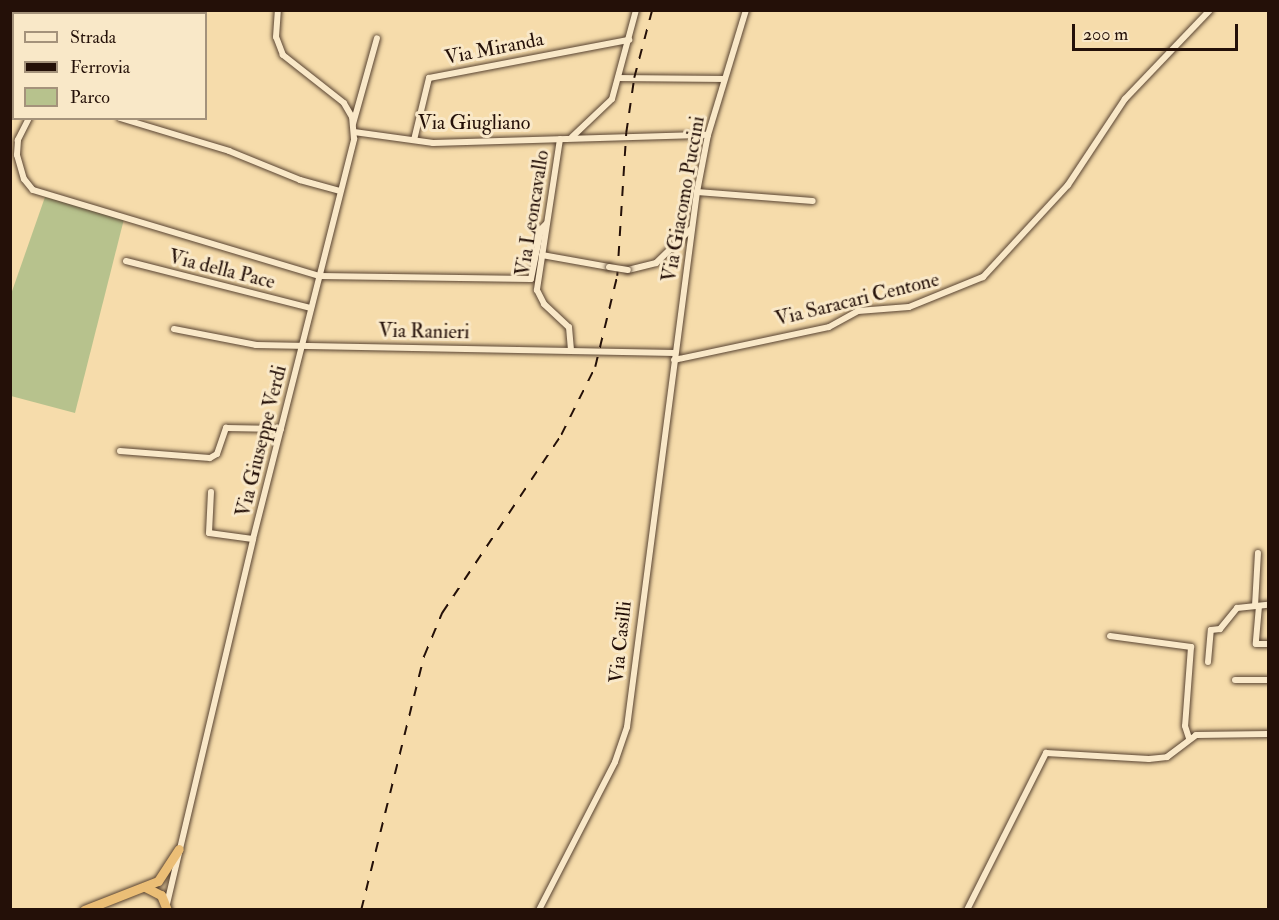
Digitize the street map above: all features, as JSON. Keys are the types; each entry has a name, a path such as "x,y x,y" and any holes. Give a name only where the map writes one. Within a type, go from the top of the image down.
{"highway":[{"path":"84,909 145,887 164,875 179,849"},
{"path":"145,887 157,892 167,908"}],"street":[{"name":"Via Giuseppe Verdi","path":"167,908 253,538 354,132 344,103 283,55 276,37 278,10"},
{"path":"572,138 608,104 618,78 636,10"},
{"name":"Via Giacomo Puccini","path":"674,357 697,192 708,135 746,10"},
{"name":"Via Saracari Centone","path":"674,357 829,327 858,311 909,308 983,277 1068,185 1125,99 1210,10"},
{"path":"353,124 377,38"},
{"name":"Via Miranda","path":"414,140 429,78 629,40"},
{"path":"618,78 724,79"},
{"path":"28,120 18,140 17,154 24,179 33,190 319,276 531,279 541,229 547,223"},
{"path":"127,120 229,150 300,180 340,191"},
{"name":"Via Giugliano","path":"354,132 414,140 708,135"},
{"name":"Via Leoncavallo","path":"560,139 537,290 544,304 569,327 571,350"},
{"path":"697,192 813,201"},
{"path":"542,255 628,270 656,263 692,228"},
{"name":"Via della Pace","path":"126,261 311,308"},
{"name":"Via Ranieri","path":"174,329 243,344 571,350 674,357"},
{"name":"Via Casilli","path":"539,909 615,762 627,727 674,357"},
{"path":"120,451 210,458 217,454 226,428 281,429"},
{"path":"211,492 209,533 253,538"},
{"path":"1258,553 1256,644 1269,644"},
{"path":"1208,662 1211,630 1220,629 1237,608 1269,605"},
{"path":"1110,636 1191,647 1185,726 1189,738"},
{"path":"1235,680 1269,680"},
{"path":"967,909 1046,753 1149,759 1167,757 1189,738 1196,735 1269,734"}],"green space":[{"path":"45,197 124,219 75,413 11,396 10,297"}],"railway":[{"path":"361,910 424,656 442,613 561,435 595,367 617,276 626,133 634,78 652,10"}]}
